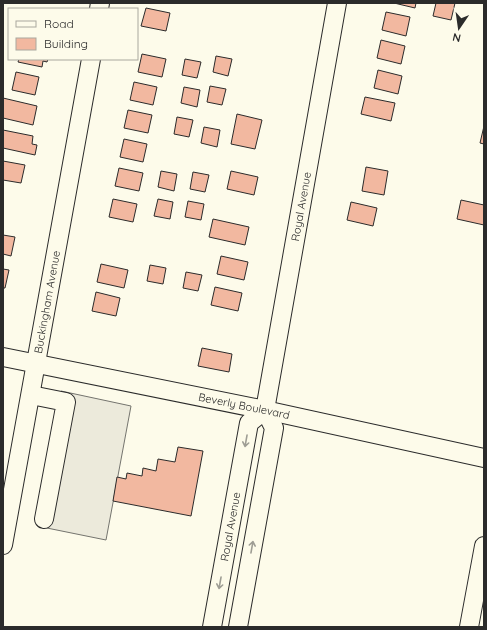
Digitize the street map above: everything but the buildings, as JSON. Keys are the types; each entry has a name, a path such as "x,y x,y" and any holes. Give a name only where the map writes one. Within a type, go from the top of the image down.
{"street":[{"name":"Royal Avenue","path":"212,627 249,423 265,410 336,3"},
{"name":"Buckingham Avenue","path":"3,545 91,60"},
{"name":"Beverly Boulevard","path":"3,356 265,410 484,458"},
{"path":"31,395 66,402 44,519"},
{"path":"238,627 274,428 265,410"},
{"path":"469,627 484,546"}],"shaded area":[{"path":"61,391 131,406 106,540 37,526"}]}
